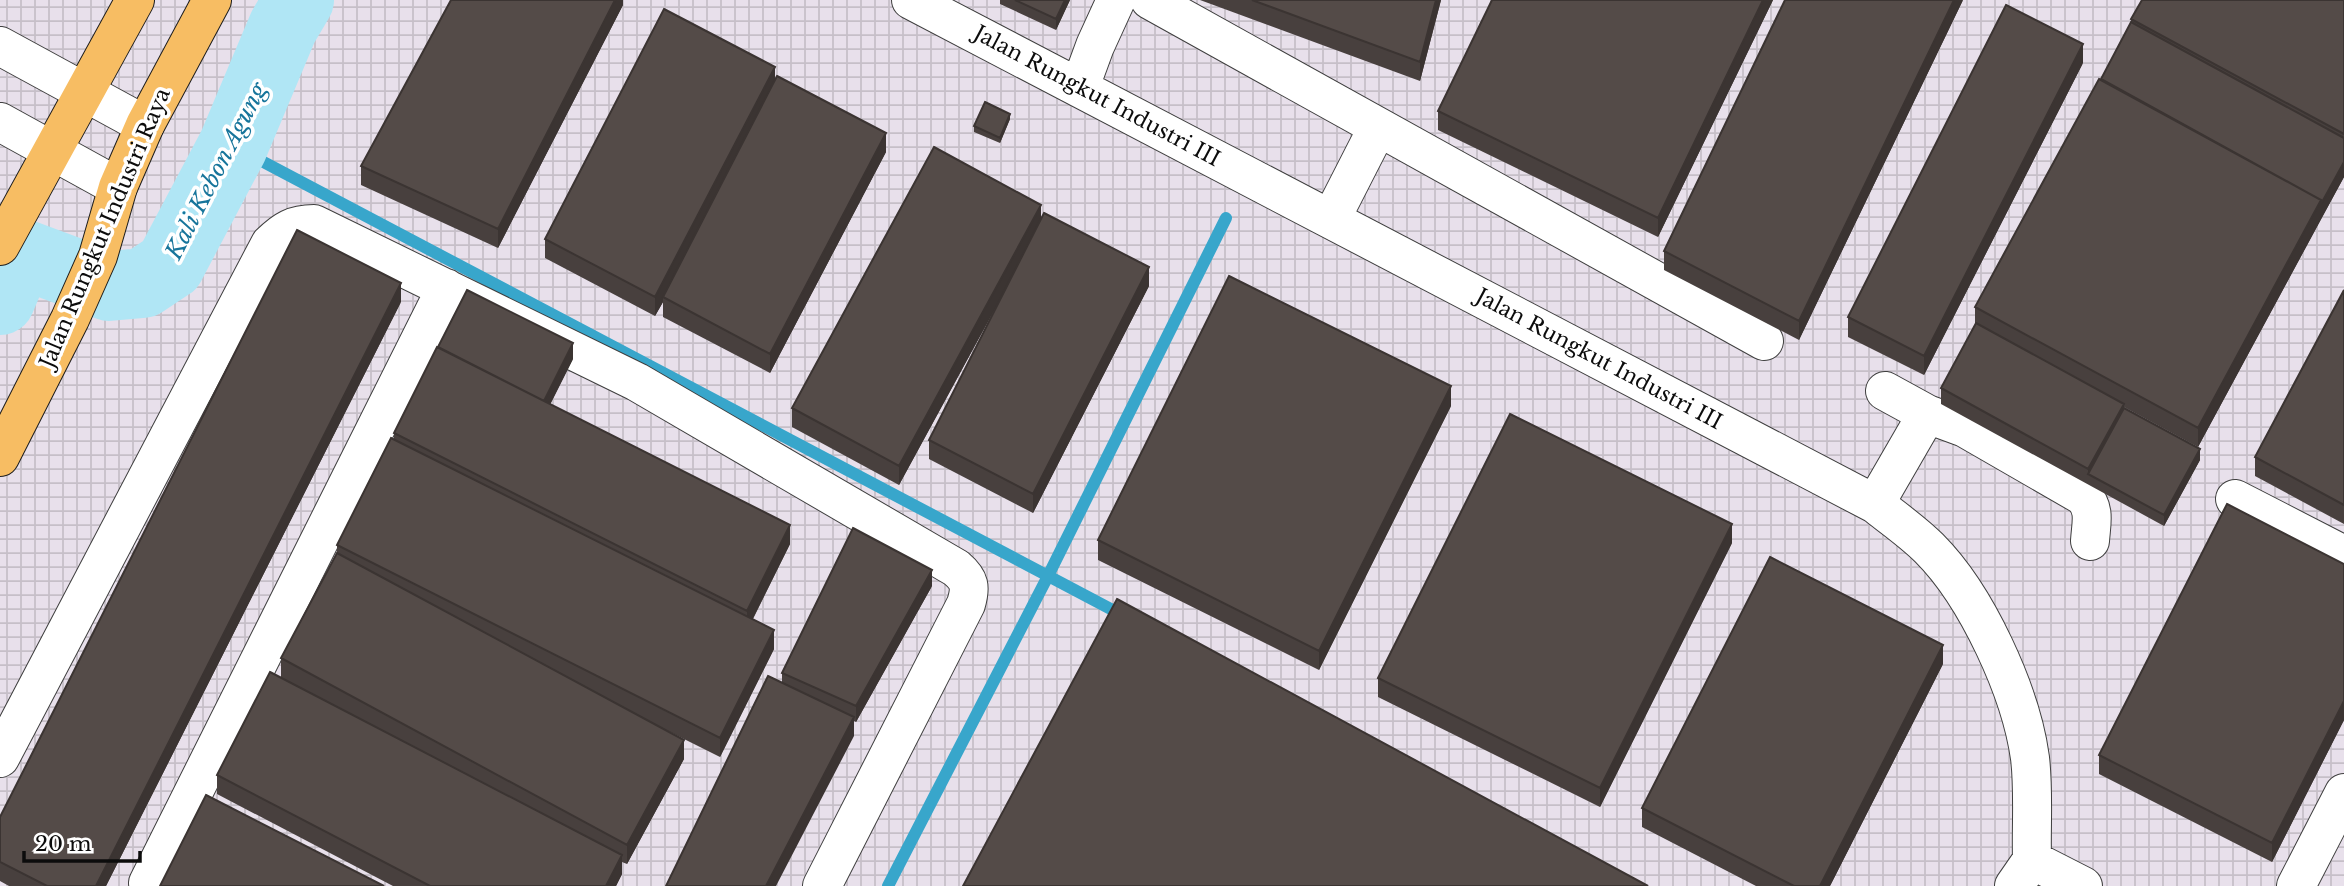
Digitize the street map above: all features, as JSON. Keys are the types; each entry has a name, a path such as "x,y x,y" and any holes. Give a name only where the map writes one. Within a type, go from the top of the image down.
{"main road":[{"path":"0,246 135,0"},
{"name":"Jalan Rungkut Industri Raya","path":"0,457 98,256 118,187 145,125 212,0"}],"street":[{"name":"Jalan Rungkut Industri III","path":"911,0 1875,504 1929,548 1960,586 1994,645 2017,705 2030,758 2023,873 2083,886"},
{"path":"1080,87 1116,0"},
{"path":"1150,0 1764,341"},
{"path":"0,46 145,125"},
{"path":"0,122 118,187"},
{"path":"1331,219 1378,127"},
{"path":"0,758 270,244 284,230 299,224 314,224 637,382 956,568 968,580 970,585 966,604 822,886"},
{"path":"148,883 446,288"},
{"path":"1885,391 1927,414 1965,428 2083,496 2091,504 2090,541"},
{"path":"1875,504 1927,414"},
{"path":"2235,499 2344,555"},
{"path":"2296,886 2344,793"}],"shaded area":[{"path":"0,0 2344,0 2344,886 0,886"}],"building":[{"path":"451,0 615,0 498,229 361,166"},
{"path":"1015,0 1065,0 1056,19"},
{"path":"1252,0 1436,0 1420,62"},
{"path":"1492,0 1763,0 1658,218 1438,111"},
{"path":"1785,0 1954,0 1799,321 1664,251"},
{"path":"2142,0 2344,0 2344,134 2131,19"},
{"path":"2006,5 2083,44 1924,356 1848,317"},
{"path":"664,9 775,67 655,297 545,239"},
{"path":"2131,22 2344,138 2344,162 2321,204 2321,200 2101,79"},
{"path":"777,76 886,133 770,354 663,297"},
{"path":"2099,79 2321,200 2198,428 1975,307"},
{"path":"985,102 1010,114 1000,138 974,126"},
{"path":"934,147 1041,205 899,466 792,408"},
{"path":"1044,213 1149,267 1033,494 929,440"},
{"path":"297,230 401,283 96,886 47,886 0,862 0,817"},
{"path":"1229,276 1451,386 1319,651 1098,540"},
{"path":"467,290 573,343 544,401 438,347"},
{"path":"2344,290 2344,505 2255,457"},
{"path":"1976,323 2124,404 2088,469 1941,388"},
{"path":"437,347 790,525 747,611 394,433"},
{"path":"2124,408 2200,449 2164,515 2088,474"},
{"path":"1510,414 1732,524 1600,788 1378,678"},
{"path":"391,438 774,630 720,738 337,545"},
{"path":"2227,504 2344,564 2344,701 2272,843 2099,755"},
{"path":"853,528 932,570 856,706 782,673"},
{"path":"337,553 684,740 627,845 281,658"},
{"path":"1770,557 1943,645 1820,886 1794,886 1642,808"},
{"path":"1117,599 1648,886 963,886"},
{"path":"270,672 622,855 606,886 430,886 217,775"},
{"path":"768,676 854,717 766,886 666,886"},
{"path":"206,795 384,886 160,886"}],"waterway":[{"name":"Kali Kebon Agung","path":"0,300 20,253 109,286 143,283 170,265 233,146 283,27 299,0"},
{"path":"233,146 1124,616"},
{"path":"888,886 1048,576 1226,218"}]}
